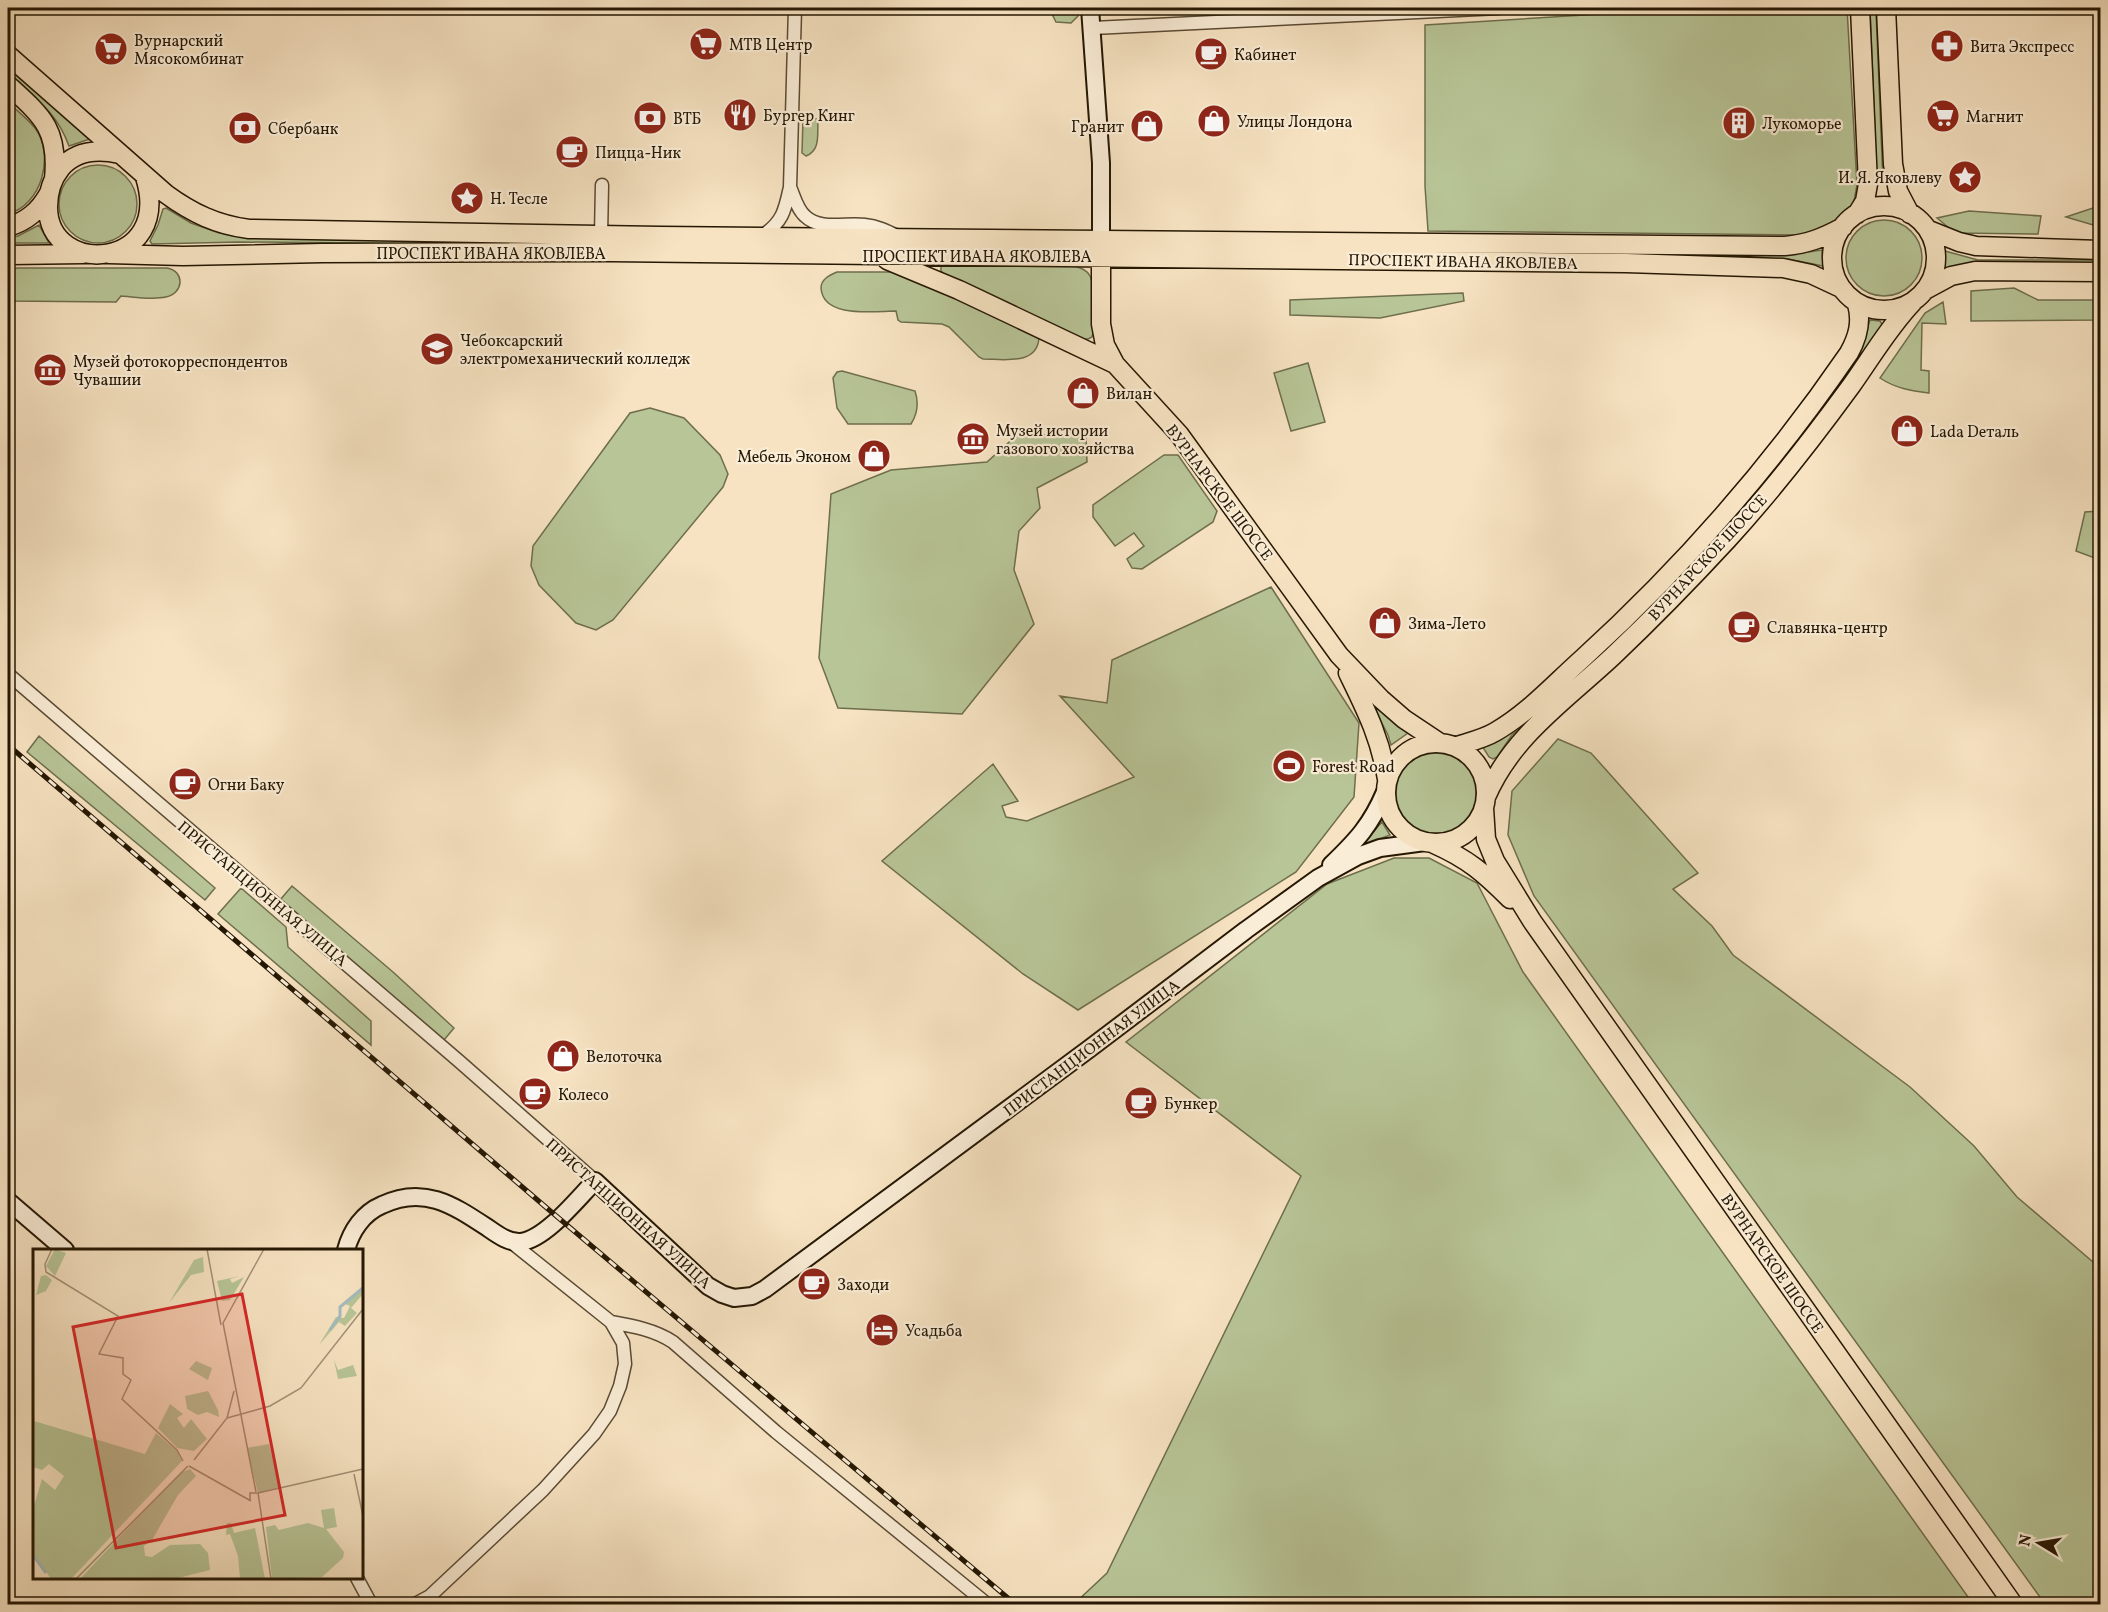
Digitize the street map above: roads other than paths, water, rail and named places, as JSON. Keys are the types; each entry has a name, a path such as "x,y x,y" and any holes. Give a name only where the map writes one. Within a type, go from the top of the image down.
{"main road":[{"path":"1857,214 1865,201 1868,184 1860,8"},
{"path":"1886,8 1893,164 1898,191 1910,213 1929,230 1976,246 2100,250"},
{"path":"8,56 145,177 150,203 145,225 139,236 130,244 100,254 79,251 68,246 60,238 52,227 49,216 55,149 48,127 8,85"},
{"path":"8,227 34,214 69,160 79,154 92,151 120,154"},
{"name":"ПРОСПЕКТ ИВАНА ЯКОВЛЕВА","path":"145,177 198,215 230,226 249,229 901,237 1101,248 1706,265 1798,270 1841,288"},
{"path":"1910,213 1890,207 1868,208 1857,214 1843,227 1837,237 1833,250 1833,264 1841,288 1857,304 1886,311 1900,308 1951,276 1975,271 2100,272"},
{"name":"ПРОСПЕКТ ИВАНА ЯКОВЛЕВА","path":"8,255 183,256 611,252 877,255 1101,248 1785,246 1824,238 1843,227"},
{"path":"1919,296 1931,279 1936,258 1929,230"},
{"path":"1101,248 1101,324 1106,345 1115,364"},
{"path":"877,255 969,294 1115,364"},
{"name":"ВУРНАРСКОЕ ШОССЕ","path":"1115,364 1179,434 1340,655 1381,699 1404,719 1449,745 1494,733 1518,716 1625,630 1728,539 1826,419 1895,322 1919,296"},
{"name":"ВУРНАРСКОЕ ШОССЕ","path":"1857,304 1859,327 1855,342 1801,419 1625,630 1518,743 1495,776 1485,803 1486,839 1495,861 1532,921 2013,1605"},
{"path":"1739,496 1754,508"},
{"name":"ВУРНАРСКОЕ ШОССЕ","path":"1340,655 1372,723 1382,751 1386,785"},
{"path":"1425,744 1449,745 1470,755 1480,768 1485,781 1485,803 1477,821 1468,832 1446,843 1428,843 1411,837 1390,817 1386,805 1386,785 1394,764 1408,751 1425,744"},
{"name":"ВУРНАРСКОЕ ШОССЕ","path":"1428,843 1454,853 1483,872 1532,921"}],"street":[{"path":"762,237 780,220 786,208 790,187 795,8"},
{"path":"1090,8 1101,162 1101,248"},
{"path":"1093,28 1499,8"},
{"path":"601,235 602,185"},
{"path":"790,187 805,217 815,222 865,225 901,237"},
{"name":"ПРИСТАНЦИОННАЯ УЛИЦА","path":"8,674 595,1180 708,1286 734,1298 752,1296 817,1250 1318,878 1358,856 1380,848 1428,843"},
{"name":"ПРИСТАНЦИОННАЯ УЛИЦА","path":"1318,878 1361,836 1376,812 1386,785"},
{"path":"530,1246 595,1180"},
{"path":"347,1249 354,1231 368,1213 391,1200 422,1196 438,1199 509,1240 530,1246 611,1322 623,1343 625,1364 620,1386 610,1411 594,1434 543,1490 430,1596 415,1605"},
{"path":"8,1201 63,1249"},
{"path":"611,1322 634,1326 664,1336 673,1342 776,1432 987,1605"},
{"path":"358,1579 371,1605"}],"railway":[{"path":"8,745 548,1209 1015,1604"}],"place":[{"name":"МТВ Центр","path":"706,44"},
{"name":"Вита Экспресс","path":"1947,46"},
{"name":"Вурнарский Мясокомбинат","path":"111,49"},
{"name":"Кабинет","path":"1211,54"},
{"name":"Бургер Кинг","path":"740,115"},
{"name":"Магнит","path":"1943,116"},
{"name":"ВТБ","path":"650,118"},
{"name":"Улицы Лондона","path":"1214,121"},
{"name":"Лукоморье","path":"1739,123"},
{"name":"Гранит","path":"1147,126"},
{"name":"Сбербанк","path":"245,128"},
{"name":"Пицца-Ник","path":"572,152"},
{"name":"И. Я. Яковлеву","path":"1965,177"},
{"name":"Н. Тесле","path":"467,198"},
{"name":"Чебоксарский электромеханический колледж","path":"437,349"},
{"name":"Музей фотокорреспондентов Чувашии","path":"50,370"},
{"name":"Вилан","path":"1083,393"},
{"name":"Lada Dеталь","path":"1907,431"},
{"name":"Музей истории газового хозяйства","path":"973,439"},
{"name":"Мебель Эконом","path":"874,456"},
{"name":"Зима-Лето","path":"1385,623"},
{"name":"Славянка-центр","path":"1744,627"},
{"name":"Forest Road","path":"1289,766"},
{"name":"Огни Баку","path":"185,784"},
{"name":"Велоточка","path":"563,1056"},
{"name":"Колесо","path":"535,1094"},
{"name":"Бункер","path":"1141,1103"},
{"name":"Заходи","path":"814,1284"},
{"name":"Усадьба","path":"882,1330"}]}
